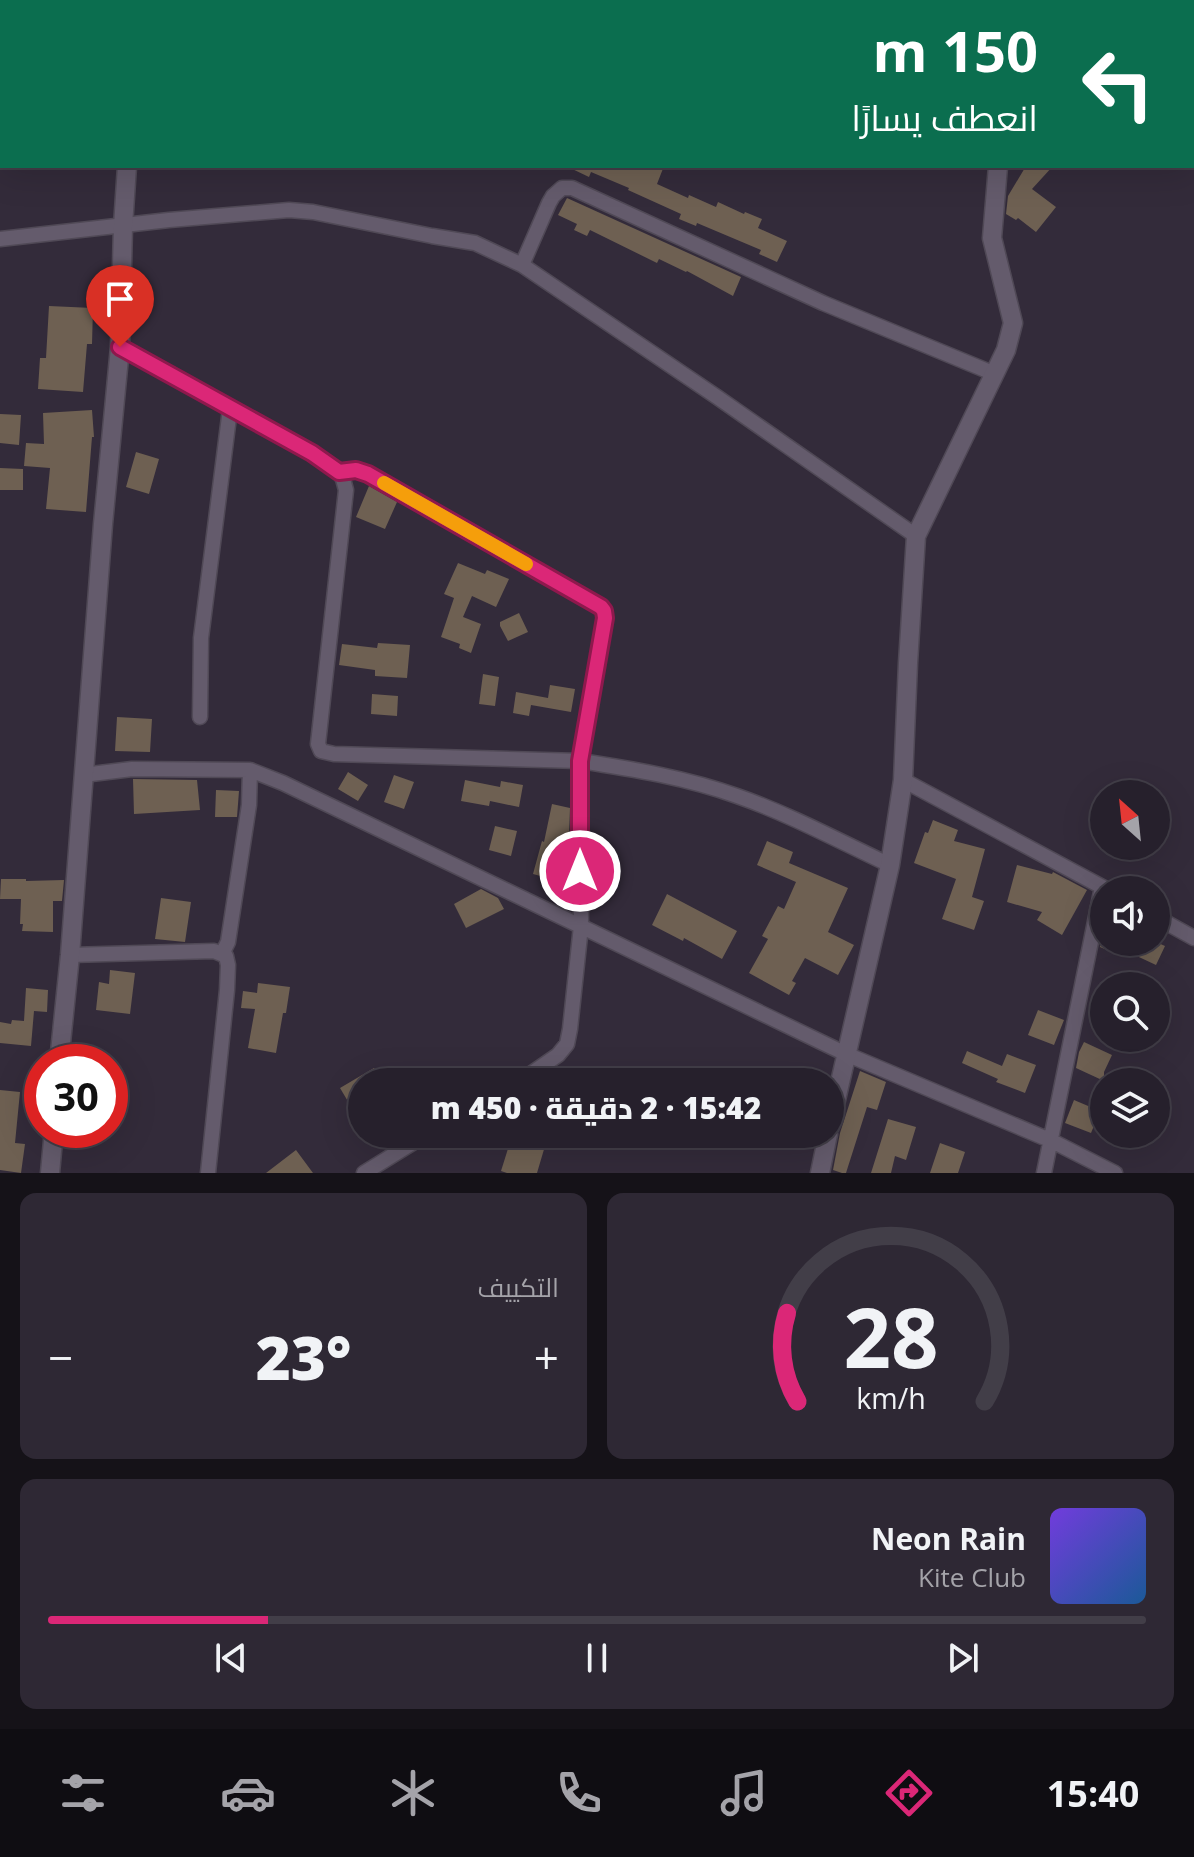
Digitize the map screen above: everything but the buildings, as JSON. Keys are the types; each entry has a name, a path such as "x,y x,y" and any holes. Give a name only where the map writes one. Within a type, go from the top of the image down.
{"street":[{"path":"61,1044 120,347 127,168"},
{"path":"843,1068 890,865 903,780 916,536 1006,350 1013,323 992,238 998,168"},
{"path":"522,265 553,196 562,188 572,188 823,303 995,374"},
{"path":"0,239 289,210 479,244 522,265 916,536"},
{"path":"120,347 312,453 339,472 343,479 346,490 321,751 334,754 580,761 663,776 737,796 890,865"},
{"path":"200,717 201,638 230,409"},
{"path":"339,472 356,470 368,474 604,611 580,761 581,926 570,1029 567,1044 541,1068"},
{"path":"83,775 132,769 250,770 283,783 846,1054 1052,1141 1115,1173"},
{"path":"222,954 228,942 249,805 250,770"},
{"path":"903,780 1090,880"},
{"path":"1170,925 1194,938"},
{"path":"70,955 214,951 228,960 208,1173"},
{"path":"1044,1173 1091,956"},
{"path":"50,1173 52,1148"},
{"path":"364,1173 404,1148"},
{"path":"820,1173 825,1148"}],"slow traffic":[{"path":"384,483 526,564"}],"route":[{"path":"120,347 312,453 339,472 351,469 368,474 601,607 605,618 580,761 580,871"}]}
